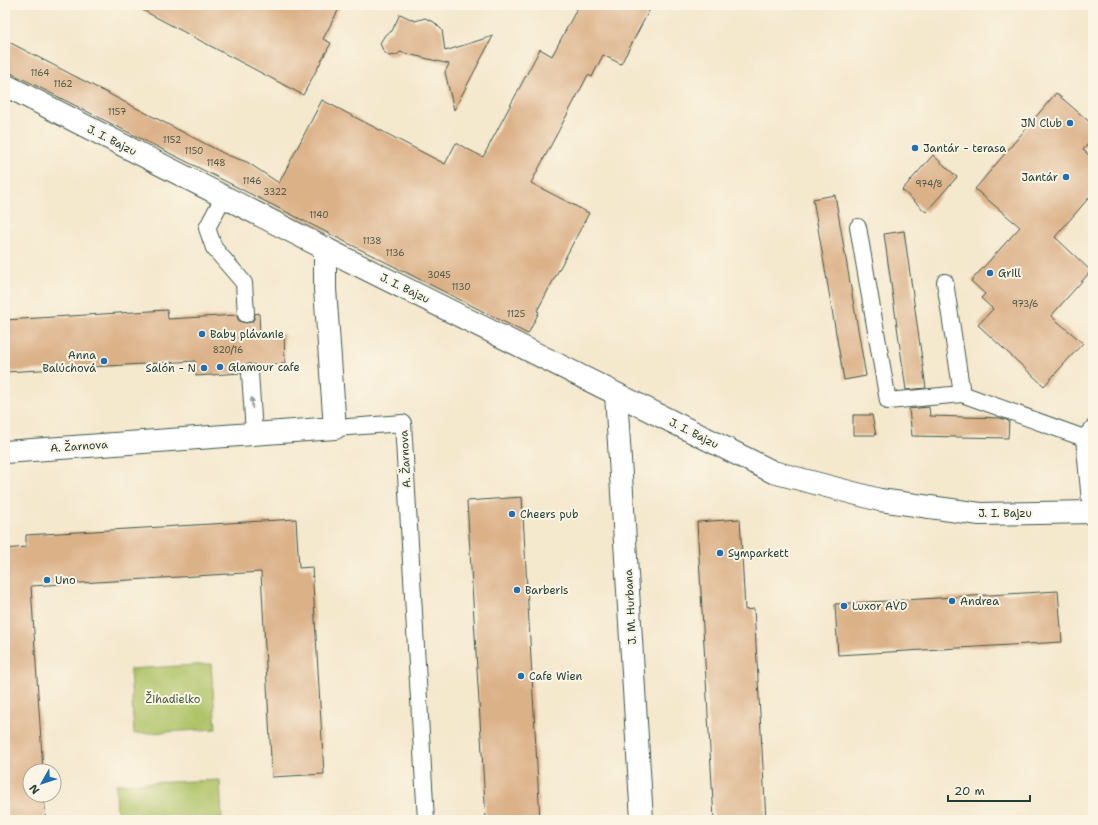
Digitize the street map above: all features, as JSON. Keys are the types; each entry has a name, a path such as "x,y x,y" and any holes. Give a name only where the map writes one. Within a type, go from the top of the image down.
{"street":[{"name":"J. I. Bajzu","path":"5,85 325,248 772,472 880,500 980,514 1092,512"},
{"path":"325,248 325,289 335,428"},
{"name":"J. M. Hurbana","path":"616,394 642,820"},
{"name":"A. Žarnova","path":"5,452 335,428"}],"lane":[{"path":"224,196 207,228 214,248 244,283 246,314"},
{"path":"858,227 888,401 962,394 1088,433 1092,512"},
{"path":"945,282 962,394"},
{"path":"250,372 254,433"},
{"name":"A. Žarnova","path":"335,428 403,424 426,820"}],"green space":[{"name":"Žihadielko","path":"211,664 216,729 134,734 130,669"},
{"path":"220,780 222,820 117,820 116,784"}],"building":[{"path":"133,5 341,5 323,39 331,43 303,95"},
{"path":"579,5 652,5 621,64 603,55 592,77 588,75 531,183 589,213 537,311 539,312 528,334 5,70 5,40 227,155 247,162 279,183 322,100 445,164 456,143 483,157 540,49 552,56"},
{"path":"400,14 415,21 425,18 434,22 442,30 445,51 493,36 454,110 445,72 449,64 400,52 397,55 389,56 383,51 380,43 385,35 392,31"},
{"path":"1056,93 1093,125 1093,138 1083,150 1093,158 1093,193 1055,237 1091,271 1051,316 1083,343 1044,386 978,325 993,309 981,298 985,294 971,281 1020,227 975,189"},
{"path":"933,155 957,177 926,212 902,190"},
{"path":"835,195 866,376 844,380 813,199"},
{"path":"904,231 926,388 906,390 884,234"},
{"path":"167,310 168,319 237,315 238,320 246,323 252,322 255,314 259,313 260,335 284,334 285,363 262,365 262,372 259,372 255,365 249,364 244,365 241,373 196,376 195,361 5,372 5,320"},
{"path":"929,407 930,416 1000,418 1009,421 1008,438 912,436 909,409"},
{"path":"853,415 872,415 876,435 853,435"},
{"path":"522,497 540,820 486,820 467,501"},
{"path":"296,519 299,568 312,567 324,774 272,777 261,572 31,586 42,763 22,763 22,803 45,803 46,820 5,820 5,549 26,547 26,535"},
{"path":"740,519 745,610 754,609 766,820 714,820 697,522"},
{"path":"1058,591 1062,642 838,655 835,604"}],"place":[{"name":"JN Club","path":"1070,123"},
{"name":"Jantár - terasa","path":"915,148"},
{"name":"Jantár","path":"1066,177"},
{"name":"Grill","path":"990,273"},
{"name":"Baby plávanie","path":"202,334"},
{"name":"Anna Balúchová","path":"104,361"},
{"name":"Glamour cafe","path":"220,367"},
{"name":"Salón - N","path":"204,368"},
{"name":"Cheers pub","path":"512,514"},
{"name":"Symparkett","path":"720,553"},
{"name":"Uno","path":"47,580"},
{"name":"Barberis","path":"517,590"},
{"name":"Andrea","path":"952,601"},
{"name":"Luxor AVD","path":"844,606"},
{"name":"Cafe Wien","path":"521,676"}]}
